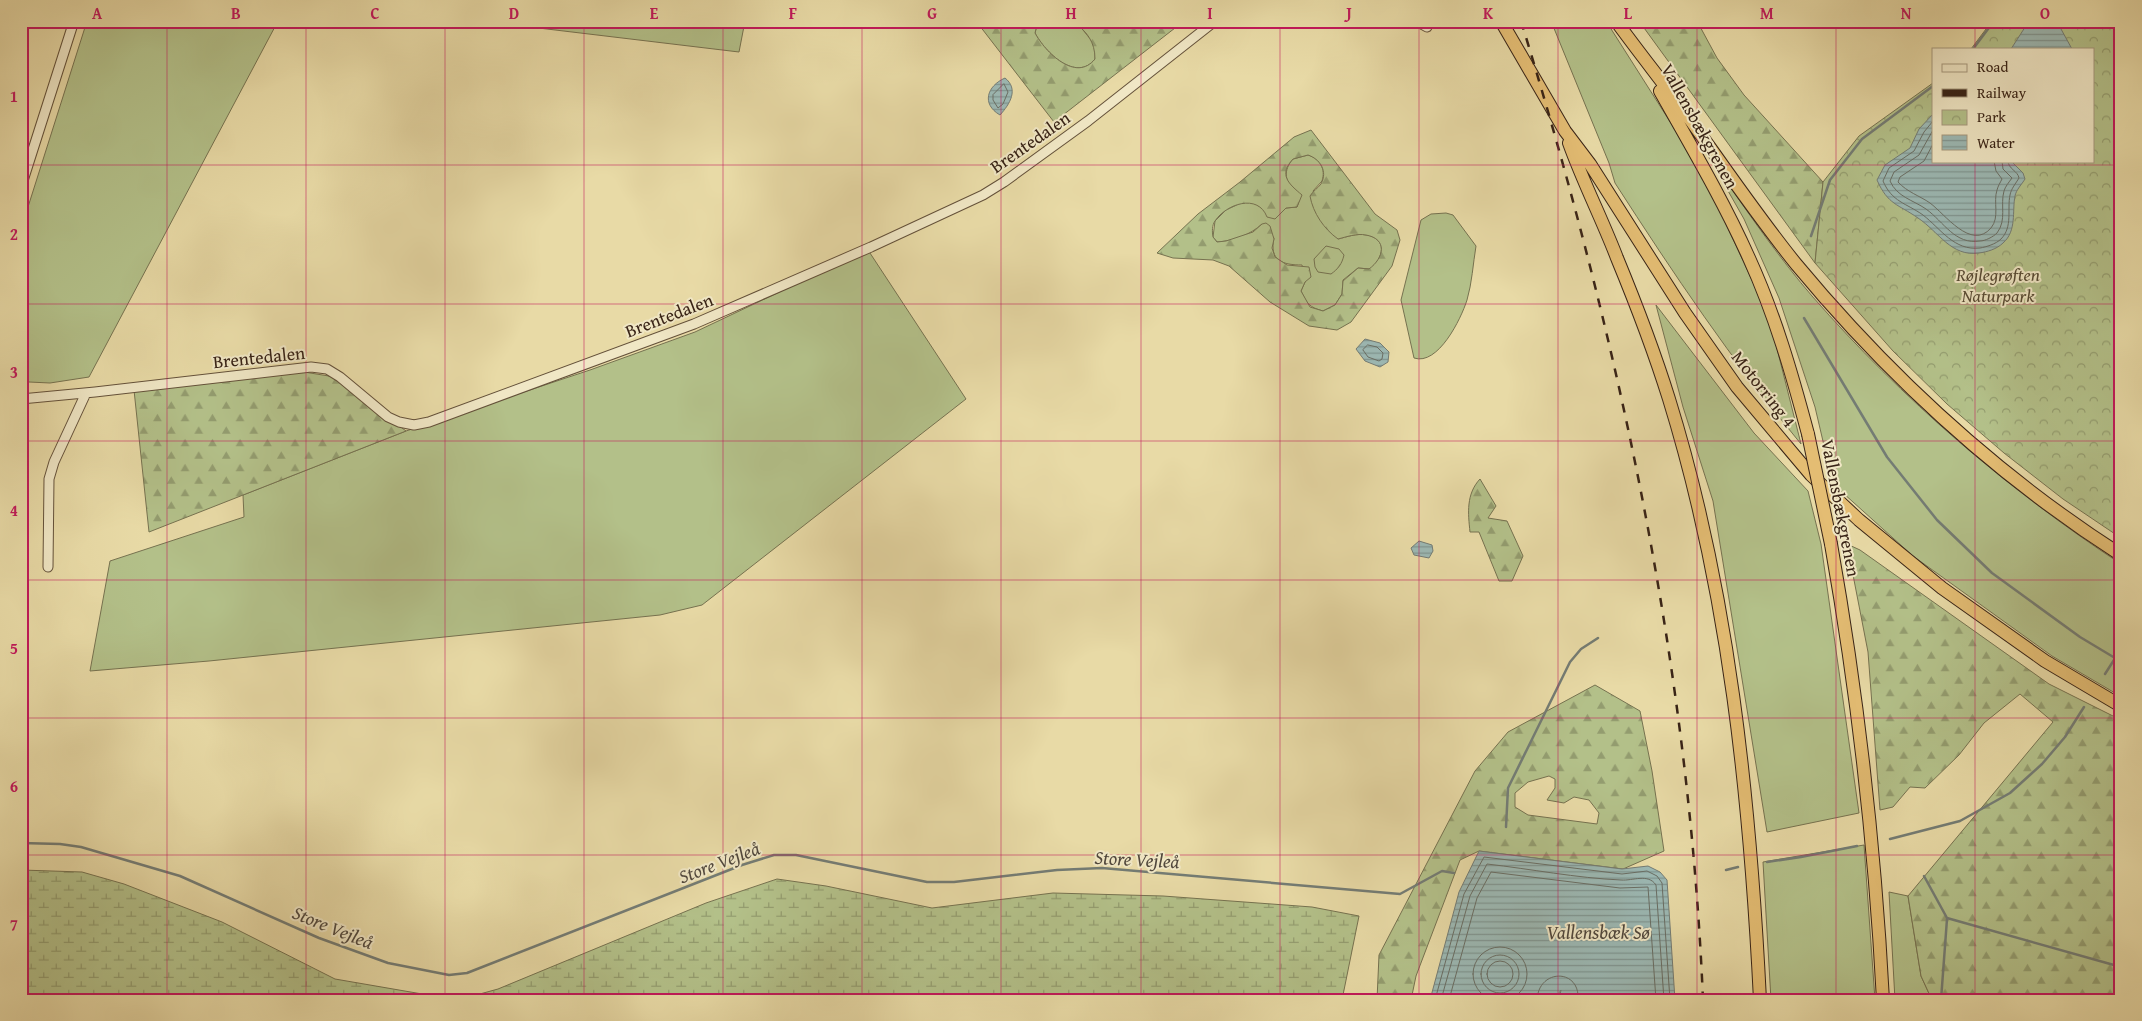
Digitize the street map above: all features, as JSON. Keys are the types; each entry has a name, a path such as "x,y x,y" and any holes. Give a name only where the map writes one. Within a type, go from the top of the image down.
{"highway":[{"name":"Motorring 4","path":"1501,21 1565,131 1590,164 1634,236 1706,343 1737,386 1811,475 1859,520 1942,588 2045,661 2121,706"},
{"path":"1616,21 1642,58 1688,116 1766,226 1830,303 1877,355 2008,474 2121,555"},
{"name":"Vallensbækgrenen","path":"1642,58 1723,202 1750,259 1790,368 1808,434 1831,544 1856,693 1866,773 1878,913 1883,1000"},
{"path":"1565,131 1580,172 1617,256 1646,330 1672,408 1702,527 1724,643 1738,737 1752,876 1760,1000"}],"street":[{"path":"21,187 74,21"},
{"name":"Brentedalen","path":"21,399 311,367 327,369 340,376 388,417 399,422 414,425 429,422 694,324 983,194 1004,182 1088,121 1215,21"},
{"path":"1416,21 1427,27"},
{"path":"48,566 48,479 86,393"}],"green space":[{"path":"87,21 278,21 89,377 50,383 29,382 21,373 21,229"},
{"path":"480,21 745,21 739,52"},
{"path":"976,21 1038,21 1035,33 1046,48 1062,62 1079,68 1087,66 1095,59 1095,53 1089,37 1072,21 1158,21 1162,25 1167,21 1184,21 1054,122"},
{"path":"1038,21 1072,21 1079,25 1095,45 1095,59 1087,66 1079,68 1070,66 1053,56 1035,33"},
{"path":"1551,21 1606,21 1702,172 1769,317 1801,444 1751,381 1704,316 1615,183 1609,163"},
{"path":"1639,21 1697,21 1717,58 1744,95 1823,182 1815,263"},
{"name":"Røjlegrøften Naturpark","path":"1992,21 2121,21 2121,538 2063,499 2004,453 1947,404 1893,351 1815,263 1823,182 1859,136 1932,84 1932,162 2094,162 2094,48 1972,48"},
{"path":"1311,130 1375,214 1397,230 1400,240 1392,266 1351,322 1337,330 1309,326 1270,302 1229,266 1213,260 1173,258 1157,253 1198,214 1294,137","holes":["1308,155 1322,166 1324,175 1321,184 1310,196 1316,214 1324,225 1338,239 1359,234 1373,237 1381,245 1378,260 1374,265 1369,269 1358,268 1343,281 1342,294 1335,305 1323,311 1310,307 1301,291 1305,282 1311,277 1309,267 1287,265 1275,257 1272,248 1274,239 1270,226 1266,223 1253,232 1226,241 1217,242 1212,233 1215,221 1226,210 1234,206 1249,203 1257,205 1267,217 1275,219 1286,208 1297,207 1302,195 1289,183 1286,170 1293,159"]},
{"path":"1308,155 1316,159 1321,165 1323,172 1322,181 1313,191 1338,239 1355,235 1366,235 1378,240 1382,249 1375,265 1370,269 1358,268 1343,280 1342,294 1335,305 1323,311 1309,304 1301,291 1305,282 1302,265 1283,263 1276,257 1273,246 1274,238 1262,224 1235,239 1217,242 1213,237 1215,221 1226,210 1241,203 1252,202 1265,210 1297,207 1299,201 1297,191 1289,184 1286,172 1293,159"},
{"path":"1726,181 1768,240 1812,296 1882,371 1957,440 1997,473 2037,505 2121,564 2121,683 2115,693 2052,656 1913,556 1833,484 1815,407 1779,298 1744,219 1723,182"},
{"path":"1446,213 1453,215 1476,246 1469,294 1460,318 1440,348 1432,355 1423,359 1414,358 1401,300 1421,220 1431,214"},
{"path":"1326,246 1339,249 1344,255 1339,266 1331,274 1318,272 1315,267 1314,259"},
{"path":"868,250 966,399 702,605 660,615 209,661 90,671 110,561 244,517 243,495 406,431 590,370 695,332"},
{"path":"1656,305 1754,433 1808,491 1821,544 1859,813 1767,832 1713,501 1683,407"},
{"path":"304,372 335,377 406,431 149,532 134,390"},
{"path":"1480,479 1496,506 1488,518 1507,521 1523,556 1512,581 1499,581 1479,532 1470,532 1470,497"},
{"path":"1847,544 1860,550 2049,684 2121,720 2121,1000 1932,1000 1921,976 1908,896 2053,722 2020,694 1984,723 1959,755 1925,788 1910,787 1893,807 1880,810 1868,652"},
{"path":"1595,685 1640,711 1652,771 1664,851 1623,869 1479,851 1460,860 1416,976 1411,1000 1377,1000 1379,955 1475,771 1508,732","holes":["1549,776 1555,779 1555,788 1547,800 1564,803 1574,797 1589,800 1599,813 1597,824 1528,815 1515,807 1515,793 1528,782"]},
{"path":"1864,845 1875,1000 1771,1000 1763,862"},
{"path":"21,870 82,872 124,884 222,922 335,979 457,1000 21,1000"},
{"path":"777,879 826,886 932,908 1053,893 1163,896 1312,907 1359,916 1342,1000 458,1000 498,989 706,903"},
{"path":"1889,892 1908,896 1921,976 1932,1000 1895,1000"}],"water":[{"path":"2029,21 2061,21 2061,29 2071,48 2012,48"},
{"path":"1005,78 1012,87 1012,96 1000,115 994,111 988,101 990,90"},
{"path":"1932,115 1932,162 2012,162 2023,173 2025,179 2016,194 2012,227 2001,245 1982,253 1961,251 1946,242 1926,224 1885,195 1877,180 1885,165 1910,148 1919,129"},
{"path":"1365,339 1380,343 1389,352 1388,362 1380,367 1365,361 1356,349"},
{"path":"1419,541 1432,545 1433,551 1429,558 1414,555 1411,548"},
{"name":"Vallensbæk Sø","path":"1479,851 1622,869 1648,866 1660,872 1667,880 1675,1000 1559,1000 1561,990 1554,1000 1430,1000 1459,892"}],"waterway":[{"path":"1974,48 1994,21"},
{"path":"1811,236 1830,180 1862,139 1932,87"},
{"path":"1804,318 1887,457 1937,520 1992,573 2080,637 2115,658"},
{"path":"1506,827 1508,788 1570,662 1581,649 1598,638"},
{"path":"2105,674 2121,649"},
{"path":"1890,839 1960,821 2010,793 2042,764 2065,737 2084,707"},
{"name":"Store Vejleå","path":"21,843 60,844 81,847 180,876 319,938 388,963 449,975 467,973 742,865 774,855 796,855 927,882 954,882 1057,870 1102,868 1400,894 1442,871 1454,873"},
{"path":"1767,862 1857,846"},
{"path":"1726,870 1738,867"},
{"path":"1924,876 1947,918 2121,967"},
{"path":"1941,1000 1947,919"}],"railway":[{"path":"1521,21 1589,262 1618,383 1644,505 1665,628 1682,751 1695,875 1703,1000"}]}
